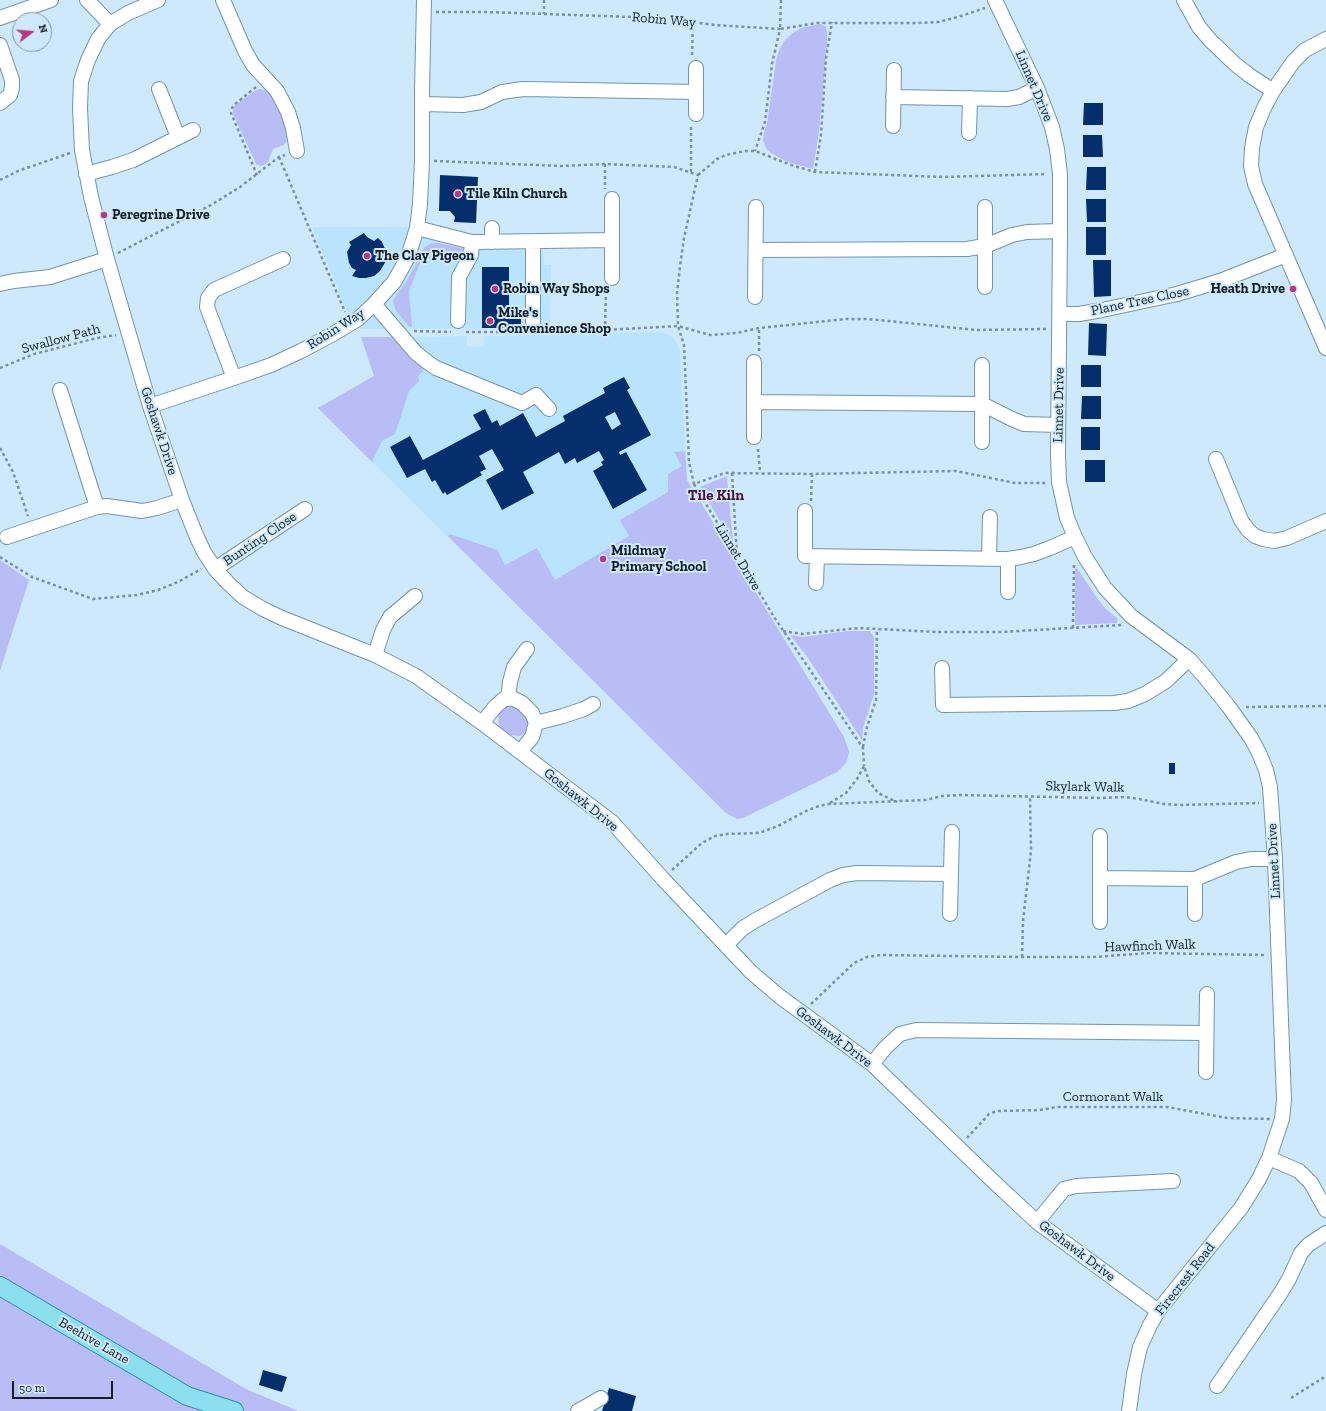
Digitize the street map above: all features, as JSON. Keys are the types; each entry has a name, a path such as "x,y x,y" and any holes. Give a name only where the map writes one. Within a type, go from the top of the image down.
{"main road":[{"name":"Beehive Lane","path":"0,1286 187,1396 234,1411"}],"street":[{"path":"0,18 51,0"},
{"path":"87,0 110,24 128,13 158,0"},
{"path":"223,0 245,51 253,65 278,92 288,112 293,128 297,151"},
{"path":"1184,0 1199,27 1214,44 1235,64 1273,91"},
{"name":"Linnet Drive","path":"995,1 1037,88 1052,127 1057,149 1060,174 1059,482 1067,518 1085,557 1105,588 1131,616 1189,659 1229,707 1247,732 1259,753 1269,781 1275,859 1284,1100 1282,1119 1269,1158"},
{"name":"Robin Way","path":"150,406 271,365 301,351 351,323 374,304 394,282 408,257 417,228 420,204 424,6"},
{"name":"Goshawk Drive","path":"110,24 98,39 88,60 81,81 80,108 82,150 86,174 107,259 150,406 182,500 196,535 213,565 228,583 243,597 263,609 375,656 416,676 482,723 612,822 751,972 779,996 872,1064 1037,1222 1158,1311"},
{"path":"1326,39 1305,50 1292,62 1273,91 1256,127 1252,148 1251,166 1255,184 1326,348"},
{"path":"0,45 12,80 10,95 0,103"},
{"path":"696,68 696,114"},
{"path":"893,126 894,70"},
{"path":"893,97 1007,99 1019,97 1037,88"},
{"path":"159,89 178,137"},
{"path":"422,104 463,105 481,102 502,92 523,89 696,92"},
{"path":"969,133 970,98"},
{"path":"86,174 133,160 193,130"},
{"path":"612,199 612,278"},
{"path":"755,297 756,207"},
{"path":"985,207 985,288"},
{"path":"417,228 472,242 492,235 533,242 612,240"},
{"path":"756,250 967,249 985,246 1012,235 1027,232 1060,231"},
{"path":"458,321 459,276 471,255 472,242"},
{"path":"533,242 533,322"},
{"name":"Plane Tree Close","path":"1060,314 1102,310 1177,294 1220,281 1286,255"},
{"path":"0,284 50,277 107,259"},
{"path":"234,378 207,307 208,298 214,290 283,259"},
{"path":"374,304 416,353 436,368 522,403 536,395 549,409"},
{"path":"754,362 754,437"},
{"path":"982,365 982,442"},
{"path":"60,390 97,507"},
{"path":"754,402 982,404 1024,424 1058,425"},
{"path":"1216,459 1241,520 1248,530 1255,536 1263,540 1274,541 1287,538 1326,521"},
{"path":"7,537 97,507 107,506 142,511 182,500"},
{"name":"Bunting Close","path":"213,565 305,509"},
{"path":"805,511 805,556 1008,559 1040,552 1075,537"},
{"path":"989,558 990,517"},
{"path":"816,583 817,556"},
{"path":"1008,559 1008,592"},
{"path":"375,656 383,630 390,617 414,596"},
{"path":"508,699 514,667 527,649"},
{"path":"942,668 943,705 1114,703 1128,701 1150,691 1166,681 1189,659"},
{"path":"482,723 495,706 504,699 512,698 522,703 532,713 536,723 532,737 520,752"},
{"path":"536,723 563,716 584,709 593,704"},
{"path":"950,914 952,832"},
{"path":"1100,836 1100,922"},
{"path":"1100,878 1195,879 1236,862 1251,859 1275,859"},
{"path":"726,945 744,928 756,920 830,880 843,875 857,873 951,874"},
{"path":"1195,879 1195,914"},
{"path":"1206,1072 1207,994"},
{"path":"872,1064 885,1048 900,1034 916,1030 1206,1033"},
{"path":"1269,1158 1293,1168 1304,1176 1311,1183 1326,1210"},
{"name":"Firecrest Road","path":"1129,1411 1134,1374 1140,1347 1158,1311 1241,1208 1259,1179 1269,1158"},
{"path":"1037,1222 1064,1189 1076,1186 1173,1181"},
{"path":"1216,1386 1280,1294 1301,1253 1308,1245 1326,1233"},
{"path":"578,1411 601,1398"}],"path":[{"path":"544,0 544,14"},
{"path":"755,151 765,122 772,64 780,29 781,0"},
{"path":"780,29 817,22 918,24 939,22 979,11 995,1"},
{"name":"Robin Way","path":"424,6 486,12 662,18 744,27 780,29"},
{"path":"693,22 692,64 696,68"},
{"path":"815,172 821,135 826,58 832,22"},
{"path":"257,175 231,113 235,104 252,91 265,78"},
{"path":"690,172 691,120 696,114"},
{"path":"0,180 40,162 82,150"},
{"path":"107,259 211,205 257,175 279,157 297,151"},
{"path":"678,326 677,293 680,266 684,238 698,174 717,159 722,157 737,152 755,151 791,165 815,172 942,177 1060,174"},
{"path":"279,157 346,315 351,323"},
{"path":"422,161 562,166 605,164 674,167 698,174"},
{"path":"605,164 605,192 612,199"},
{"path":"605,330 606,285 612,278"},
{"path":"754,362 760,349 759,328"},
{"name":"Swallow Path","path":"0,368 34,354 128,331"},
{"path":"754,437 759,452 760,472"},
{"path":"0,450 13,472 33,528"},
{"path":"732,473 737,557"},
{"path":"805,511 812,500 812,474"},
{"name":"Linnet Drive","path":"694,484 737,557 783,630 863,748"},
{"path":"0,557 32,577 93,599 137,595 158,590 213,565"},
{"path":"1073,628 1074,563 1085,557"},
{"path":"783,630 802,634 847,628 937,632 1001,632 1122,626 1131,616"},
{"path":"864,766 863,748 867,727 876,700 877,629"},
{"path":"1229,707 1326,706"},
{"name":"Skylark Walk","path":"864,766 869,781 878,793 898,802"},
{"name":"Skylark Walk","path":"829,804 846,793 857,779 864,766"},
{"name":"Skylark Walk","path":"663,878 693,850 715,836 759,833 778,826 806,811 829,804 898,802 960,795 1125,797 1164,804 1180,805 1271,803"},
{"path":"1022,957 1023,921 1030,851 1030,797"},
{"name":"Hawfinch Walk","path":"802,1013 854,963 867,957 881,955 1094,957 1149,953 1279,955"},
{"name":"Cormorant Walk","path":"958,1147 980,1122 990,1114 997,1111 1040,1110 1057,1107 1167,1108 1246,1120 1282,1119"},
{"path":"1291,1398 1326,1376"}],"shaded area":[{"path":"821,24 826,27 827,44 819,132 813,169 787,162 771,153 766,148 763,140 779,50 785,40 794,32 804,27"},
{"path":"261,89 272,96 278,107 284,122 287,141 284,145 273,149 268,162 260,166 256,164 233,111 234,106 239,102 256,90"},
{"name":"Robin Way Shops","path":"312,227 408,227 439,243 466,249 543,250 544,265 551,265 550,328 361,329 348,314"},
{"path":"432,243 439,243 466,249 461,262 422,258 409,291 412,327 410,327 396,311 393,300 406,282 420,254 425,247"},
{"name":"Mildmay Primary School","path":"661,332 674,338 680,353 687,480 844,737 849,752 846,763 837,772 743,818 737,819 726,813 318,408 374,376 361,337 393,337 411,357 421,348 412,337 467,336 466,346 483,347 484,336"},
{"path":"361,337 393,337 424,370 418,376 419,381 409,391 395,434 382,441 372,462 318,408 374,376"},
{"path":"685,451 687,480 844,737 849,752 846,763 837,772 743,818 737,819 726,813 448,536 450,534 497,550 505,565 537,548 555,580 629,536 620,520 668,492 668,474 682,466 674,452"},
{"path":"727,476 733,543 700,487"},
{"path":"0,560 29,580 0,671"},
{"path":"1077,568 1104,607 1118,619 1117,623 1075,625 1075,569"},
{"path":"848,631 870,631 874,637 874,694 863,728 862,740 806,655 790,635 803,637"},
{"path":"505,705 516,705 525,714 529,723 528,728 525,733 520,736 508,735 499,726 498,713"},
{"path":"0,1244 246,1389 298,1411 0,1411"}],"building":[{"path":"1084,103 1103,103 1103,125 1083,125"},
{"path":"1083,135 1102,135 1103,157 1083,157"},
{"path":"1087,167 1106,167 1106,190 1086,190"},
{"name":"Tile Kiln Church","path":"440,175 478,177 476,223 454,222 455,217 450,211 439,211"},
{"path":"1086,199 1106,199 1106,222 1087,222"},
{"path":"1086,227 1106,227 1106,255 1086,255"},
{"name":"The Clay Pigeon","path":"364,233 367,237 374,241 378,238 382,242 385,249 386,261 380,271 374,276 359,278 352,276 356,270 352,268 349,263 347,252 351,245 349,242"},
{"path":"1093,260 1111,260 1111,296 1094,297"},
{"name":"Robin Way Shops","path":"482,267 509,267 509,312 521,312 521,328 482,328"},
{"path":"1089,323 1107,324 1106,356 1088,355"},
{"path":"1081,365 1101,365 1101,387 1081,387"},
{"path":"624,377 630,388 627,390 651,435 619,452 620,455 626,452 647,490 613,509 593,471 603,465 601,462 604,460 599,451 577,463 575,458 565,464 559,452 523,472 534,493 502,510 486,480 504,470 492,449 479,456 486,469 480,472 482,475 447,495 445,492 443,494 435,480 432,482 425,469 407,478 390,447 410,436 423,460 481,429 473,415 485,409 492,423 497,420 500,426 523,413 536,437 565,421 563,416 605,393 603,388","holes":["615,412 621,424 612,430 605,417"]},
{"path":"1082,396 1101,396 1101,419 1081,419"},
{"path":"1081,427 1100,427 1100,450 1081,450"},
{"path":"1085,460 1105,460 1105,482 1085,482"},
{"path":"1169,763 1175,763 1175,774 1169,774"},
{"path":"263,1370 287,1377 282,1392 259,1385"},
{"path":"609,1388 636,1396 632,1411 602,1411"}],"place":[{"name":"Tile Kiln Church","path":"458,194"},
{"name":"Peregrine Drive","path":"104,215"},
{"name":"The Clay Pigeon","path":"367,256"},
{"name":"Robin Way Shops","path":"495,289"},
{"name":"Heath Drive","path":"1293,289"},
{"name":"Mike's Convenience Shop","path":"490,321"},
{"name":"Mildmay Primary School","path":"603,559"}],"district":[{"name":"Tile Kiln","path":"716,496"}]}
